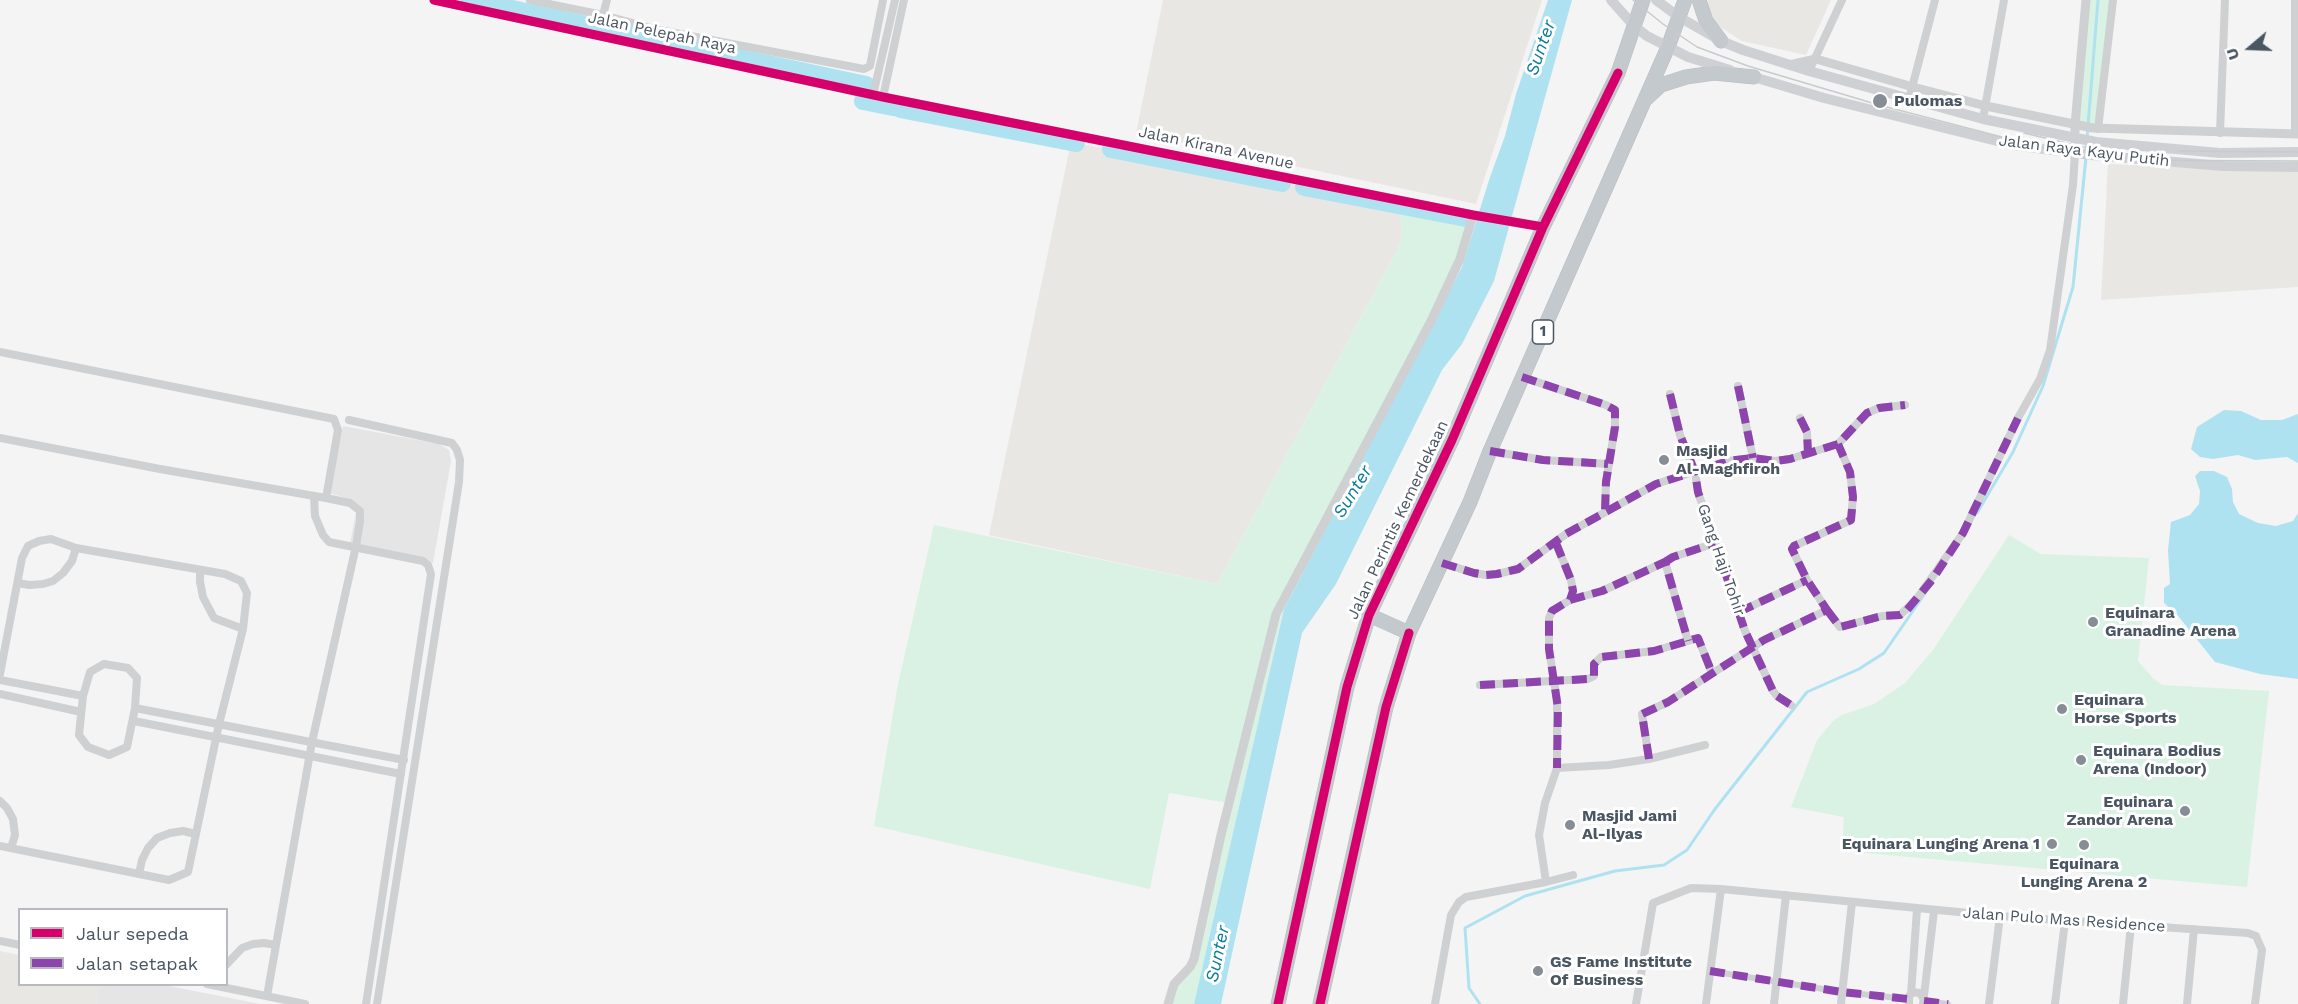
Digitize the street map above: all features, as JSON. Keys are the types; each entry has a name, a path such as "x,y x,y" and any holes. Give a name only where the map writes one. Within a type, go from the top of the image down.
{"highway":[{"name":"Jalan Perintis Kemerdekaan","path":"1278,1004 1347,687 1369,615 1452,440 1544,226 1618,73 1643,0"},
{"name":"1","path":"1322,1003 1386,707 1409,633 1470,502 1522,377 1569,275 1668,47 1685,0"},
{"path":"1699,0 1706,21 1721,41"},
{"path":"1643,102 1661,86 1686,76 1714,73 1754,77"},
{"path":"1369,615 1409,633"}],"main road":[{"name":"Jalan Raya Kayu Putih","path":"1611,0 1634,26 1668,47 1703,62 1824,98 2013,145 2093,155 2223,166 2298,167"},
{"name":"Jalan Raya Kayu Putih","path":"1656,0 1679,17 1721,41 1809,71 1983,119 2094,142 2220,153 2298,152"}],"street":[{"name":"Jalan Pelepah Raya","path":"434,0 878,96"},
{"name":"Jalan Pelepah Raya","path":"530,0 603,15 659,30 732,42 864,69 870,66 883,0"},
{"path":"603,15 607,0"},
{"path":"878,96 904,2 883,0"},
{"path":"1809,71 1842,0"},
{"path":"1909,99 1935,0"},
{"path":"1983,119 2004,0"},
{"path":"1838,444 1850,472 1851,520 1793,547 1793,551 1807,580 1840,627 1882,616 1900,615 1917,600 1963,533 2018,418 2040,380 2050,350 2073,185 2086,0"},
{"path":"2093,155 2113,0"},
{"path":"2220,134 2225,0"},
{"path":"2295,0 2296,134"},
{"path":"878,96 895,2"},
{"path":"1789,65 1816,58"},
{"name":"Jalan Raya Kayu Putih","path":"1816,58 1913,87 2077,126 2096,129 2220,134 2296,134"},
{"name":"Jalan Kirana Avenue","path":"878,96 1475,215 1544,226"},
{"path":"1168,1004 1174,984 1190,967 1194,959 1221,835 1276,614 1432,319 1460,260 1475,215"},
{"path":"0,352 334,419 338,430 326,498"},
{"path":"1522,377 1615,410 1605,512"},
{"path":"1738,386 1753,458"},
{"name":"Gang Haji Tohir","path":"1670,394 1680,435 1695,472 1696,487 1752,648 1773,691 1791,705"},
{"path":"1442,563 1474,573 1497,574 1518,568 1566,534 1656,484 1728,461 1753,458 1775,461 1790,459 1838,444 1867,413 1879,408 1905,405"},
{"path":"1800,418 1807,432 1808,453"},
{"path":"350,420 452,443 460,460 459,482 377,1004"},
{"path":"0,438 326,498 350,503 360,512 356,546 309,755 267,996"},
{"path":"1490,451 1543,460 1608,464"},
{"path":"314,496 315,516 323,535 329,542 423,561 431,574 366,1004"},
{"path":"0,674 22,558 28,546 51,539 76,548 225,574 241,581 247,593 243,629 216,736 189,872 169,880 0,846"},
{"path":"1556,543 1571,580 1573,591 1570,600"},
{"path":"1546,882 1539,835 1545,803 1557,768 1558,708 1549,649 1551,611 1570,600 1602,591 1673,557 1715,543"},
{"path":"18,583 29,585 53,581 72,561 76,548"},
{"path":"1665,562 1688,640"},
{"path":"200,571 203,597 214,618 243,629"},
{"path":"1739,612 1807,580"},
{"path":"1649,759 1641,714 1668,702 1752,648 1827,610"},
{"path":"1480,685 1592,678 1594,664 1601,657 1654,651 1688,640 1700,639 1712,673"},
{"path":"104,664 128,668 137,678 134,721 127,747 109,754 88,747 83,742 79,735 83,696 90,672 104,664"},
{"path":"0,680 83,696"},
{"path":"0,694 81,712"},
{"path":"135,708 404,760"},
{"path":"134,721 401,774"},
{"path":"1557,768 1609,765 1649,759 1705,745"},
{"path":"0,801 13,819 15,836 11,848"},
{"path":"139,874 148,848 158,838 170,832 183,831 196,834"},
{"path":"1435,1004 1451,915 1459,902 1466,897 1573,875"},
{"name":"Jalan Pulo Mas Residence","path":"1636,1004 1653,903 1691,888 1786,895 1934,911 2248,933 2256,936 2262,950 2255,1004"},
{"path":"1706,1004 1721,889"},
{"path":"1774,1004 1786,895"},
{"path":"1841,1004 1852,902"},
{"path":"1909,999 1917,909"},
{"path":"1923,1001 1934,911"},
{"path":"1989,1004 2000,916"},
{"path":"2055,1004 2065,921"},
{"path":"2123,1004 2131,925"},
{"path":"2187,1004 2194,929"},
{"path":"0,941 18,945"},
{"path":"228,963 242,948 264,943 276,945"},
{"path":"1710,970 1842,992 1909,999 1917,992 1923,1001 1948,1004"},
{"path":"223,986 305,1004"}],"shaded area":[{"path":"1163,0 1542,0 1476,204 1136,133"},
{"path":"1708,0 1831,0 1806,55 1742,41 1711,21"},
{"path":"1071,142 1400,205 1402,241 1217,584 989,535"},
{"path":"2108,164 2298,172 2298,287 2101,300"},
{"path":"343,426 439,444 449,450 451,461 433,563 350,543 356,512 349,499 329,493"},
{"path":"0,951 18,955 18,986 100,986 97,1004 0,1004"},
{"path":"100,986 169,986 260,1004 97,1004"}],"green space":[{"path":"2086,0 2113,0 2098,129 2075,125"},
{"path":"1400,205 1472,219 1416,355 1284,609 1194,1004 1168,1004 1171,991 1190,967 1229,803 1169,793 1150,889 874,826 898,684 934,525 1217,584 1402,241"},
{"name":"Equinara Horse Sports","path":"2009,535 2041,554 2149,558 2138,661 2153,678 2162,685 2269,691 2247,887 1842,851 1844,817 1791,807 1817,740 1833,721 1842,715 1874,704 1905,683 1933,650"}],"water":[{"name":"Sunter","path":"1548,0 1572,0 1494,281 1462,344 1442,370 1336,584 1302,633 1221,1004 1194,1004 1284,609 1462,267"},
{"path":"2224,410 2241,411 2261,420 2282,420 2298,414 2298,463 2287,457 2255,460 2238,455 2213,459 2200,457 2191,449 2197,427"},
{"path":"2200,471 2214,471 2227,477 2232,489 2233,502 2239,514 2258,523 2276,526 2293,521 2298,513 2298,679 2260,674 2215,662 2179,617 2164,603 2164,588 2170,584 2168,550 2171,522 2190,515 2199,504 2200,491 2195,476"}],"waterway":[{"path":"470,0 866,85"},
{"path":"2086,151 2098,0"},
{"path":"863,101 893,107"},
{"path":"900,109 1076,143"},
{"path":"1111,149 1282,183"},
{"path":"1977,513 2013,452 2043,386 2073,287 2086,157"},
{"path":"1304,187 1466,218"},
{"path":"1480,1004 1469,988 1465,928 1525,896 1615,871 1664,865 1687,850 1715,809 1807,692 1859,669 1884,653 1928,589"}],"tram line":[{"path":"1633,0 1697,47 1748,66 1879,105 2075,156 2101,160 2298,161"},
{"path":"2024,133 2100,151"},
{"path":"2178,151 2298,152"}],"marked path":[{"path":"1522,377 1615,410 1615,427 1606,482 1605,512"},
{"path":"1738,386 1753,458"},
{"path":"1670,394 1680,435 1695,472 1698,492 1745,631 1773,691 1791,705"},
{"path":"1442,563 1486,575 1518,569 1566,534 1656,484 1728,461 1753,458 1775,461 1790,459 1838,444 1867,413 1879,408 1905,405"},
{"path":"1800,418 1807,432 1808,453"},
{"path":"1827,610 1840,627 1882,616 1900,615 1907,610 1932,580 1963,533 2018,418"},
{"path":"1649,759 1642,714 1668,702 1764,640 1827,610 1807,580 1792,549 1794,546 1851,520 1853,497 1850,472 1838,444"},
{"path":"1490,451 1543,460 1608,464"},
{"path":"1556,543 1573,591 1570,600 1552,611 1549,618 1549,649 1558,708 1557,768"},
{"path":"1665,562 1673,557 1715,543"},
{"path":"1570,600 1602,591 1665,562 1688,641"},
{"path":"1739,612 1807,580"},
{"path":"1480,685 1588,679 1594,676 1594,664 1601,657 1654,651 1698,638 1712,673"},
{"path":"1710,971 1842,992 1908,999"},
{"path":"1924,1001 1948,1004"}],"cycle path":[{"path":"434,0 883,97 1543,227"},
{"path":"1278,1004 1347,687 1369,615 1452,440 1543,227 1618,73"},
{"path":"1320,1004 1386,707 1409,633"}],"place":[{"name":"Pulomas","path":"1880,101"},
{"name":"Masjid Al-Maghfiroh","path":"1664,460"},
{"name":"Equinara Granadine Arena","path":"2093,622"},
{"name":"Equinara Horse Sports","path":"2062,709"},
{"name":"Equinara Bodius Arena (Indoor)","path":"2081,760"},
{"name":"Equinara Zandor Arena","path":"2185,811"},
{"name":"Masjid Jami Al-Ilyas","path":"1570,825"},
{"name":"Equinara Lunging Arena 1","path":"2052,844"},
{"name":"Equinara Lunging Arena 2","path":"2084,845"},
{"name":"GS Fame Institute Of Business","path":"1538,971"}]}
